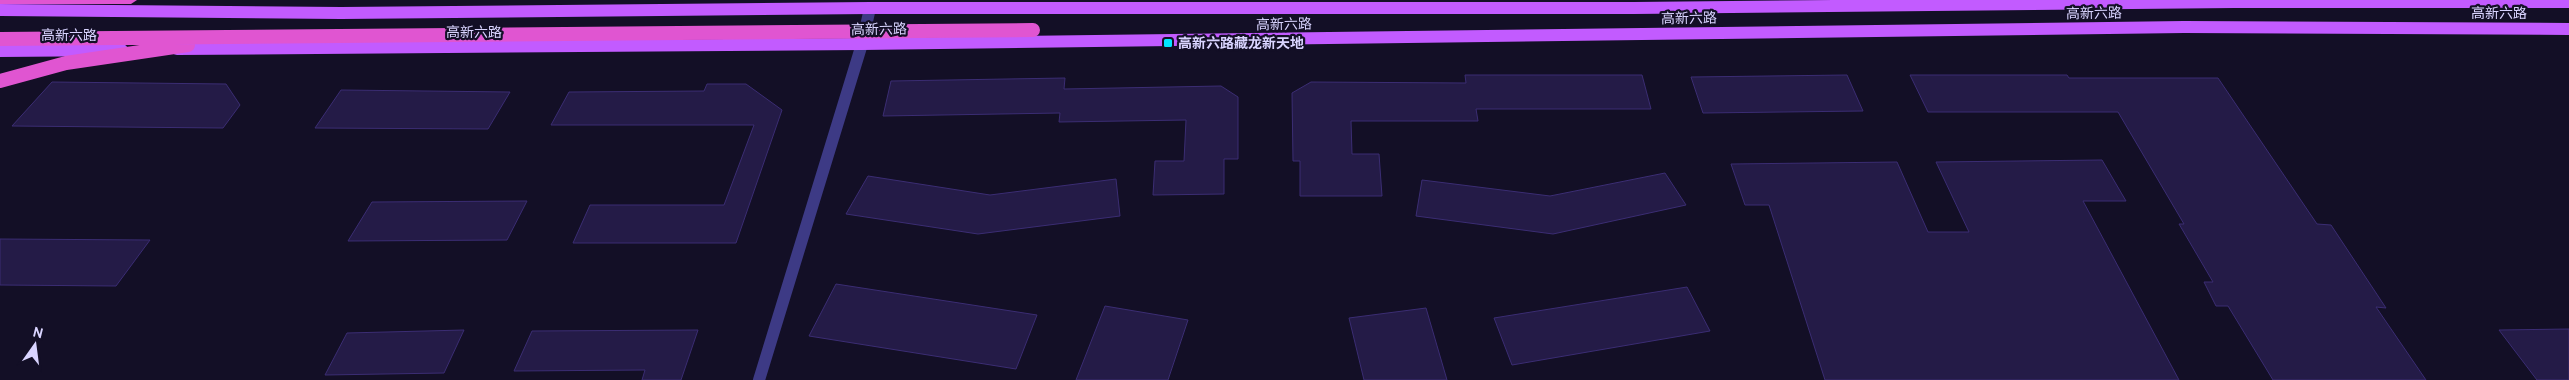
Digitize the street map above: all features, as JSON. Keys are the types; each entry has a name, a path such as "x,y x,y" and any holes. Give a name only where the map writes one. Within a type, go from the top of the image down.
{"highway":[{"path":"0,0 131,0"},
{"path":"0,39 1033,30"},
{"path":"0,81 66,63 116,54 294,36"}],"main road":[{"name":"高新六路","path":"0,10 351,13 870,8 1634,8 2569,2"},
{"name":"高新六路","path":"0,51 862,44 2184,27 2567,29"}],"street":[{"path":"759,380 862,44 870,8"}],"building":[{"path":"1465,75 1642,75 1651,109 1476,109 1478,121 1351,121 1352,154 1379,154 1382,196 1300,196 1300,161 1293,161 1292,93 1311,82 1466,83"},
{"path":"1847,75 1863,111 1703,113 1691,77"},
{"path":"1910,75 2067,75 2069,78 2218,78 2317,224 2331,225 2386,308 2376,307 2426,380 2273,380 2228,306 2216,306 2204,282 2213,282 2179,224 2184,224 2118,112 1928,112"},
{"path":"1065,78 1064,89 1221,86 1238,97 1238,159 1224,159 1224,194 1153,195 1155,161 1184,161 1186,120 1059,122 1060,113 883,116 891,81"},
{"path":"52,82 226,84 240,105 223,128 12,126"},
{"path":"707,84 746,84 782,110 736,243 573,243 590,205 724,205 754,125 551,125 569,92 704,91"},
{"path":"341,90 510,92 488,129 315,128"},
{"path":"2102,160 2126,201 2083,201 2179,380 1825,380 1769,205 1745,205 1731,164 1897,162 1928,232 1969,232 1936,162"},
{"path":"1665,173 1686,205 1553,234 1416,216 1422,180 1550,196"},
{"path":"868,176 990,195 1116,179 1120,216 978,234 846,214"},
{"path":"527,201 507,240 348,241 372,202"},
{"path":"0,239 150,240 116,286 0,285"},
{"path":"836,284 1037,315 1016,369 809,336"},
{"path":"1687,287 1710,331 1512,365 1494,318"},
{"path":"1105,306 1188,320 1168,380 1076,380"},
{"path":"1426,308 1447,380 1364,380 1349,318"},
{"path":"2569,329 2569,380 2537,380 2499,330"},
{"path":"464,330 444,373 325,375 347,333"},
{"path":"698,330 681,380 642,380 645,370 514,371 532,331"}],"place":[{"name":"高新六路藏龙新天地","path":"1168,43"}]}
